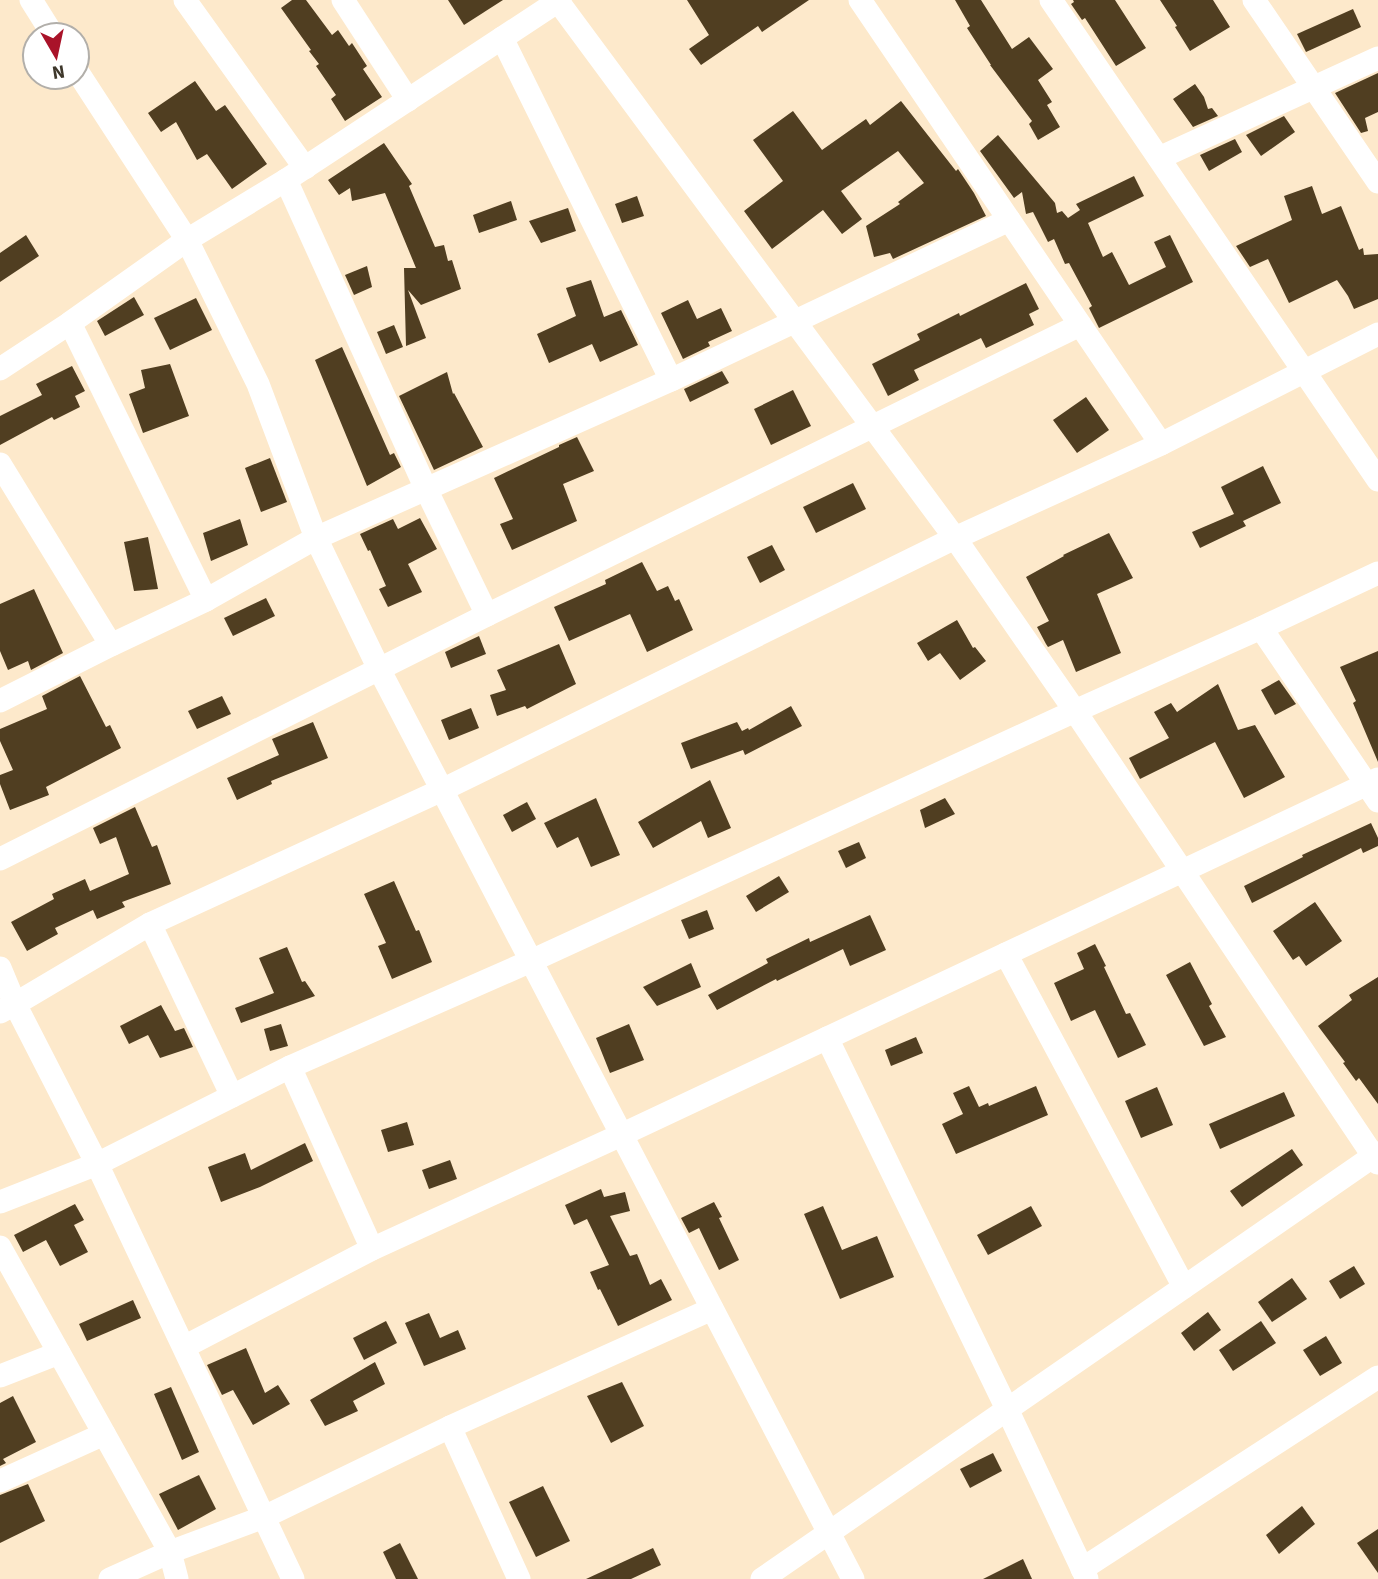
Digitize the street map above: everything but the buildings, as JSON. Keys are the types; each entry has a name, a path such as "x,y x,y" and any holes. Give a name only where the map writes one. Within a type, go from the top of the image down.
{"street":[{"path":"30,0 44,21"},
{"path":"185,0 296,174 426,489 487,615"},
{"path":"343,0 408,100"},
{"path":"0,369 187,240 296,174 558,0 955,538 1377,1157 762,1579"},
{"path":"860,0 1161,444"},
{"path":"1051,0 1378,480"},
{"path":"1254,0 1378,182"},
{"path":"502,38 671,380"},
{"path":"1159,158 1378,58"},
{"path":"90,91 187,240 258,384 316,538 379,669 853,1579"},
{"path":"0,701 206,600 316,538 671,380 1009,220"},
{"path":"70,323 206,600"},
{"path":"0,859 487,615 1080,325"},
{"path":"8,1008 150,924 442,790 955,538 1161,444 1378,334"},
{"path":"0,464 111,645"},
{"path":"0,1202 96,1164 290,1067 531,961 1378,573"},
{"path":"184,1348 372,1249 1182,871 1374,788 1261,628"},
{"path":"150,924 232,1096"},
{"path":"1006,954 1184,1287"},
{"path":"0,968 8,1008 96,1164 293,1579"},
{"path":"827,1038 1085,1574 1378,1377"},
{"path":"290,1067 372,1249"},
{"path":"0,1247 170,1552 177,1579"},
{"path":"110,1579 170,1552 264,1517 450,1427 712,1309"},
{"path":"0,1376 59,1353"},
{"path":"450,1427 519,1579"},
{"path":"0,1481 104,1434"}]}
